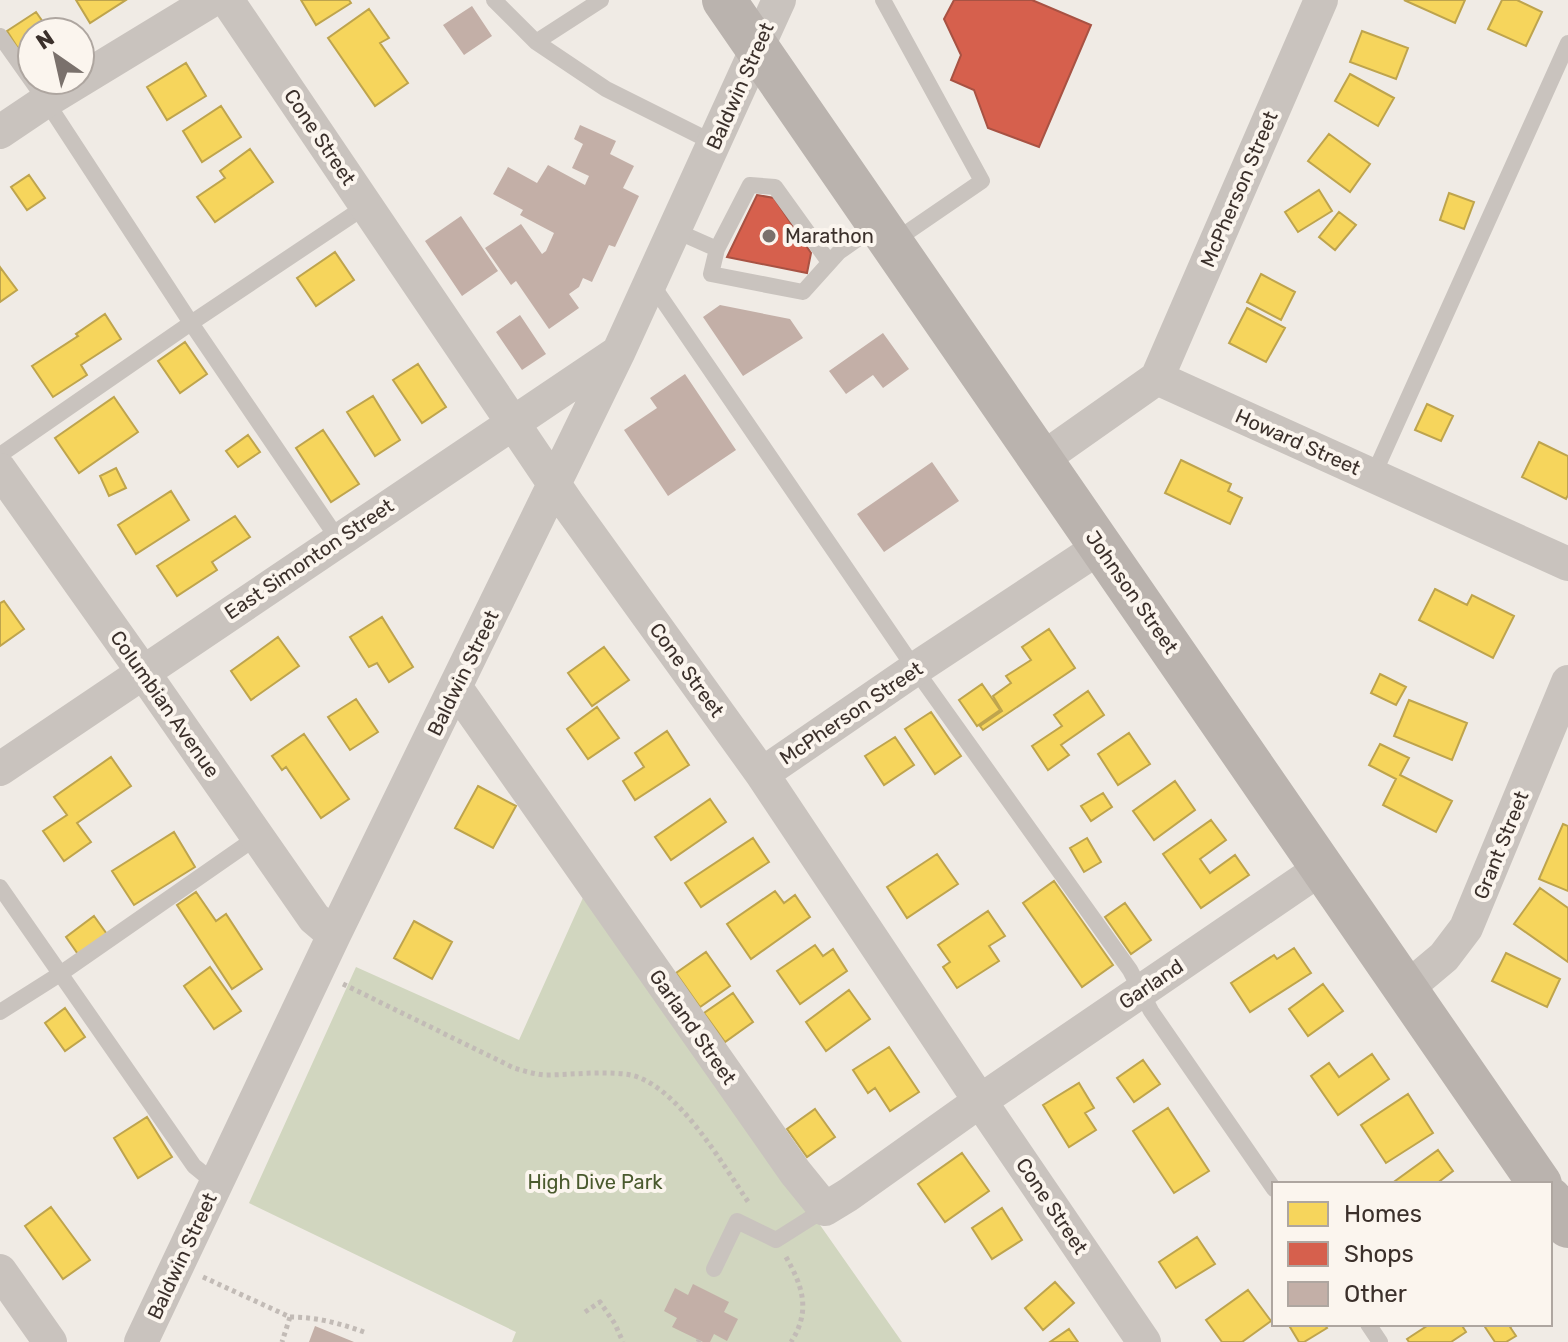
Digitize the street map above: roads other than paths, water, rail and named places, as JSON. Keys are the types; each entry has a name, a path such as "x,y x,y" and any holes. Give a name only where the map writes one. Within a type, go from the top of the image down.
{"main road":[{"name":"Johnson Street","path":"724,0 1539,1182"},
{"path":"1552,1202 1568,1226"}],"street":[{"path":"0,132 212,0"},
{"name":"Cone Street","path":"227,0 555,485 762,774 1144,1342"},
{"name":"Baldwin Street","path":"141,1342 334,935 619,351 779,0"},
{"name":"McPherson Street","path":"1157,378 1321,0"},
{"name":"East Simonton Street","path":"0,769 619,351"},
{"path":"1042,459 1157,378"},
{"name":"Howard Street","path":"1157,378 1568,564"},
{"name":"Columbian Avenue","path":"0,470 314,918 334,935"},
{"name":"McPherson Street","path":"762,774 1100,547"},
{"name":"Grant Street","path":"1406,989 1444,957 1466,928 1568,682"},
{"name":"Garland Street","path":"456,688 795,1172 825,1209"},
{"name":"Garland","path":"980,1101 1323,867"},
{"path":"825,1209 980,1101"},
{"path":"0,1271 50,1342"}],"lane":[{"path":"494,0 536,42 606,89 714,143"},
{"path":"536,42 601,0"},
{"path":"829,262 807,239 775,187 750,185 735,228 717,249 711,274 803,292 839,252 885,233 982,181 883,0"},
{"path":"0,36 338,539"},
{"path":"1373,476 1568,43"},
{"path":"0,455 366,206"},
{"path":"674,230 717,249"},
{"path":"650,282 915,669 1121,958 1151,1011 1272,1186"},
{"path":"0,1012 257,837"},
{"path":"0,887 194,1166 216,1184"},
{"path":"714,1269 737,1221 776,1240 825,1209"}],"place":[{"name":"Marathon","path":"769,236"}],"park label":[{"name":"High Dive Park","path":"595,1182"}]}
